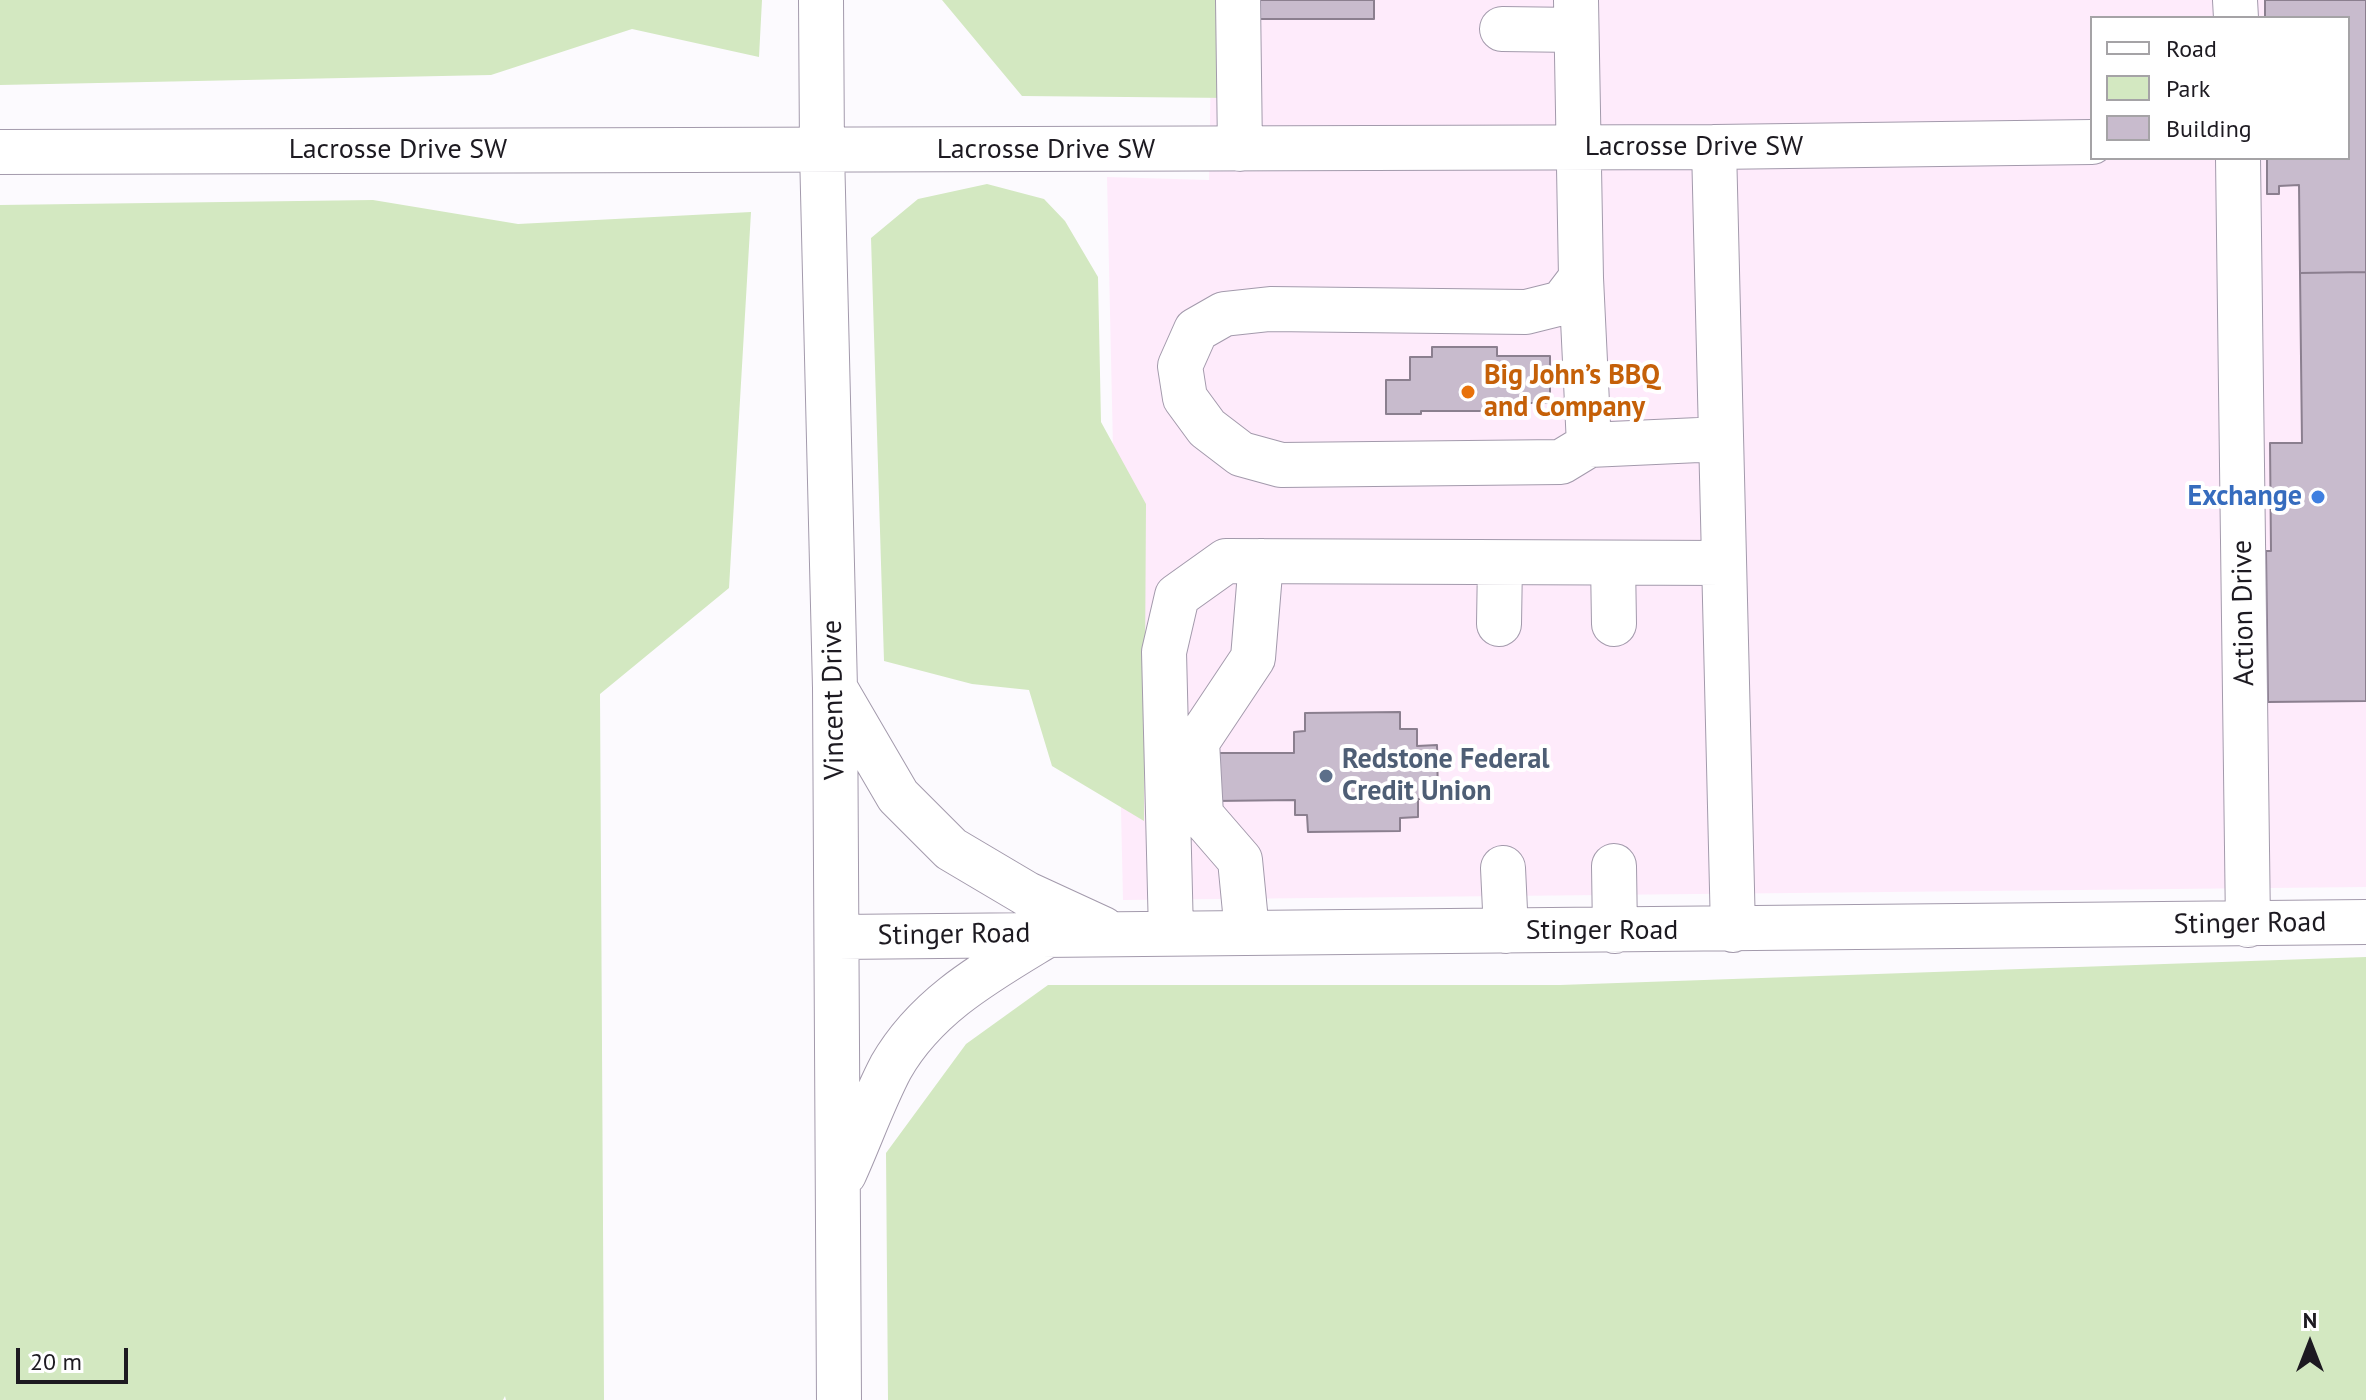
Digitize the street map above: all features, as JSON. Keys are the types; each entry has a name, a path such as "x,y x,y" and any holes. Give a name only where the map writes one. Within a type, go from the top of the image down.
{"street":[{"name":"Vincent Drive","path":"821,0 835,688 839,1400"},
{"path":"1238,0 1240,149"},
{"path":"1502,29 1576,15 1581,278 1589,445"},
{"name":"Lacrosse Drive SW","path":"0,152 1579,148 2090,142"},
{"path":"1714,147 1733,930"},
{"name":"Action Drive","path":"2238,160 2248,925"},
{"path":"1581,278 1562,303 1526,312 1270,309 1224,314 1196,330 1180,366 1185,398 1207,428 1241,454 1281,465 1561,462 1589,445 1721,439"},
{"path":"1171,933 1164,652 1177,596 1226,561 1724,563"},
{"path":"1247,932 1240,860 1201,815 1197,742 1253,658 1261,561"},
{"path":"1499,624 1500,563"},
{"path":"1613,563 1614,624"},
{"path":"835,688 898,796 951,849 1027,894 1112,933"},
{"path":"1614,866 1615,931"},
{"path":"1503,868 1506,931"},
{"name":"Stinger Road","path":"838,937 2366,922"},
{"path":"839,1188 892,1067 919,1028 962,987 1049,934"}],"shaded area":[{"path":"1212,0 2366,0 2366,887 1123,900 1107,177 1209,180"}],"green space":[{"path":"0,0 762,0 759,57 632,29 491,75 0,85"},
{"path":"942,0 1230,0 1231,98 1022,96"},
{"path":"987,184 1044,199 1065,221 1098,277 1101,422 1146,504 1144,821 1052,766 1029,690 972,684 884,661 871,238 918,199"},
{"path":"373,200 518,224 751,212 729,588 600,694 604,1400 506,1400 505,1396 503,1400 0,1400 0,205"},
{"path":"2366,957 2366,1400 888,1400 886,1153 966,1044 1048,985 1560,985"}],"building":[{"path":"1244,0 1374,0 1374,19 1244,19"},
{"path":"2265,0 2366,0 2366,272 2300,273 2299,185 2279,186 2279,194 2267,194 2267,160 2350,160 2350,16 2265,16"},
{"name":"Exchange","path":"2366,272 2366,701 2268,702 2266,551 2271,551 2270,443 2302,443 2300,273"},
{"name":"Big John’s BBQ and Company","path":"1432,347 1497,347 1497,356 1550,356 1550,403 1502,403 1503,411 1386,414 1386,380 1410,380 1410,357 1432,357"},
{"name":"Redstone Federal Credit Union","path":"1400,712 1400,729 1417,729 1417,746 1437,745 1438,799 1418,799 1418,817 1400,818 1400,831 1308,832 1307,815 1295,815 1295,800 1215,801 1215,753 1294,753 1294,732 1305,731 1305,713"}],"place":[{"name":"Big John’s BBQ and Company","path":"1468,392"},
{"name":"Exchange","path":"2318,497"},
{"name":"Redstone Federal Credit Union","path":"1326,776"}]}
